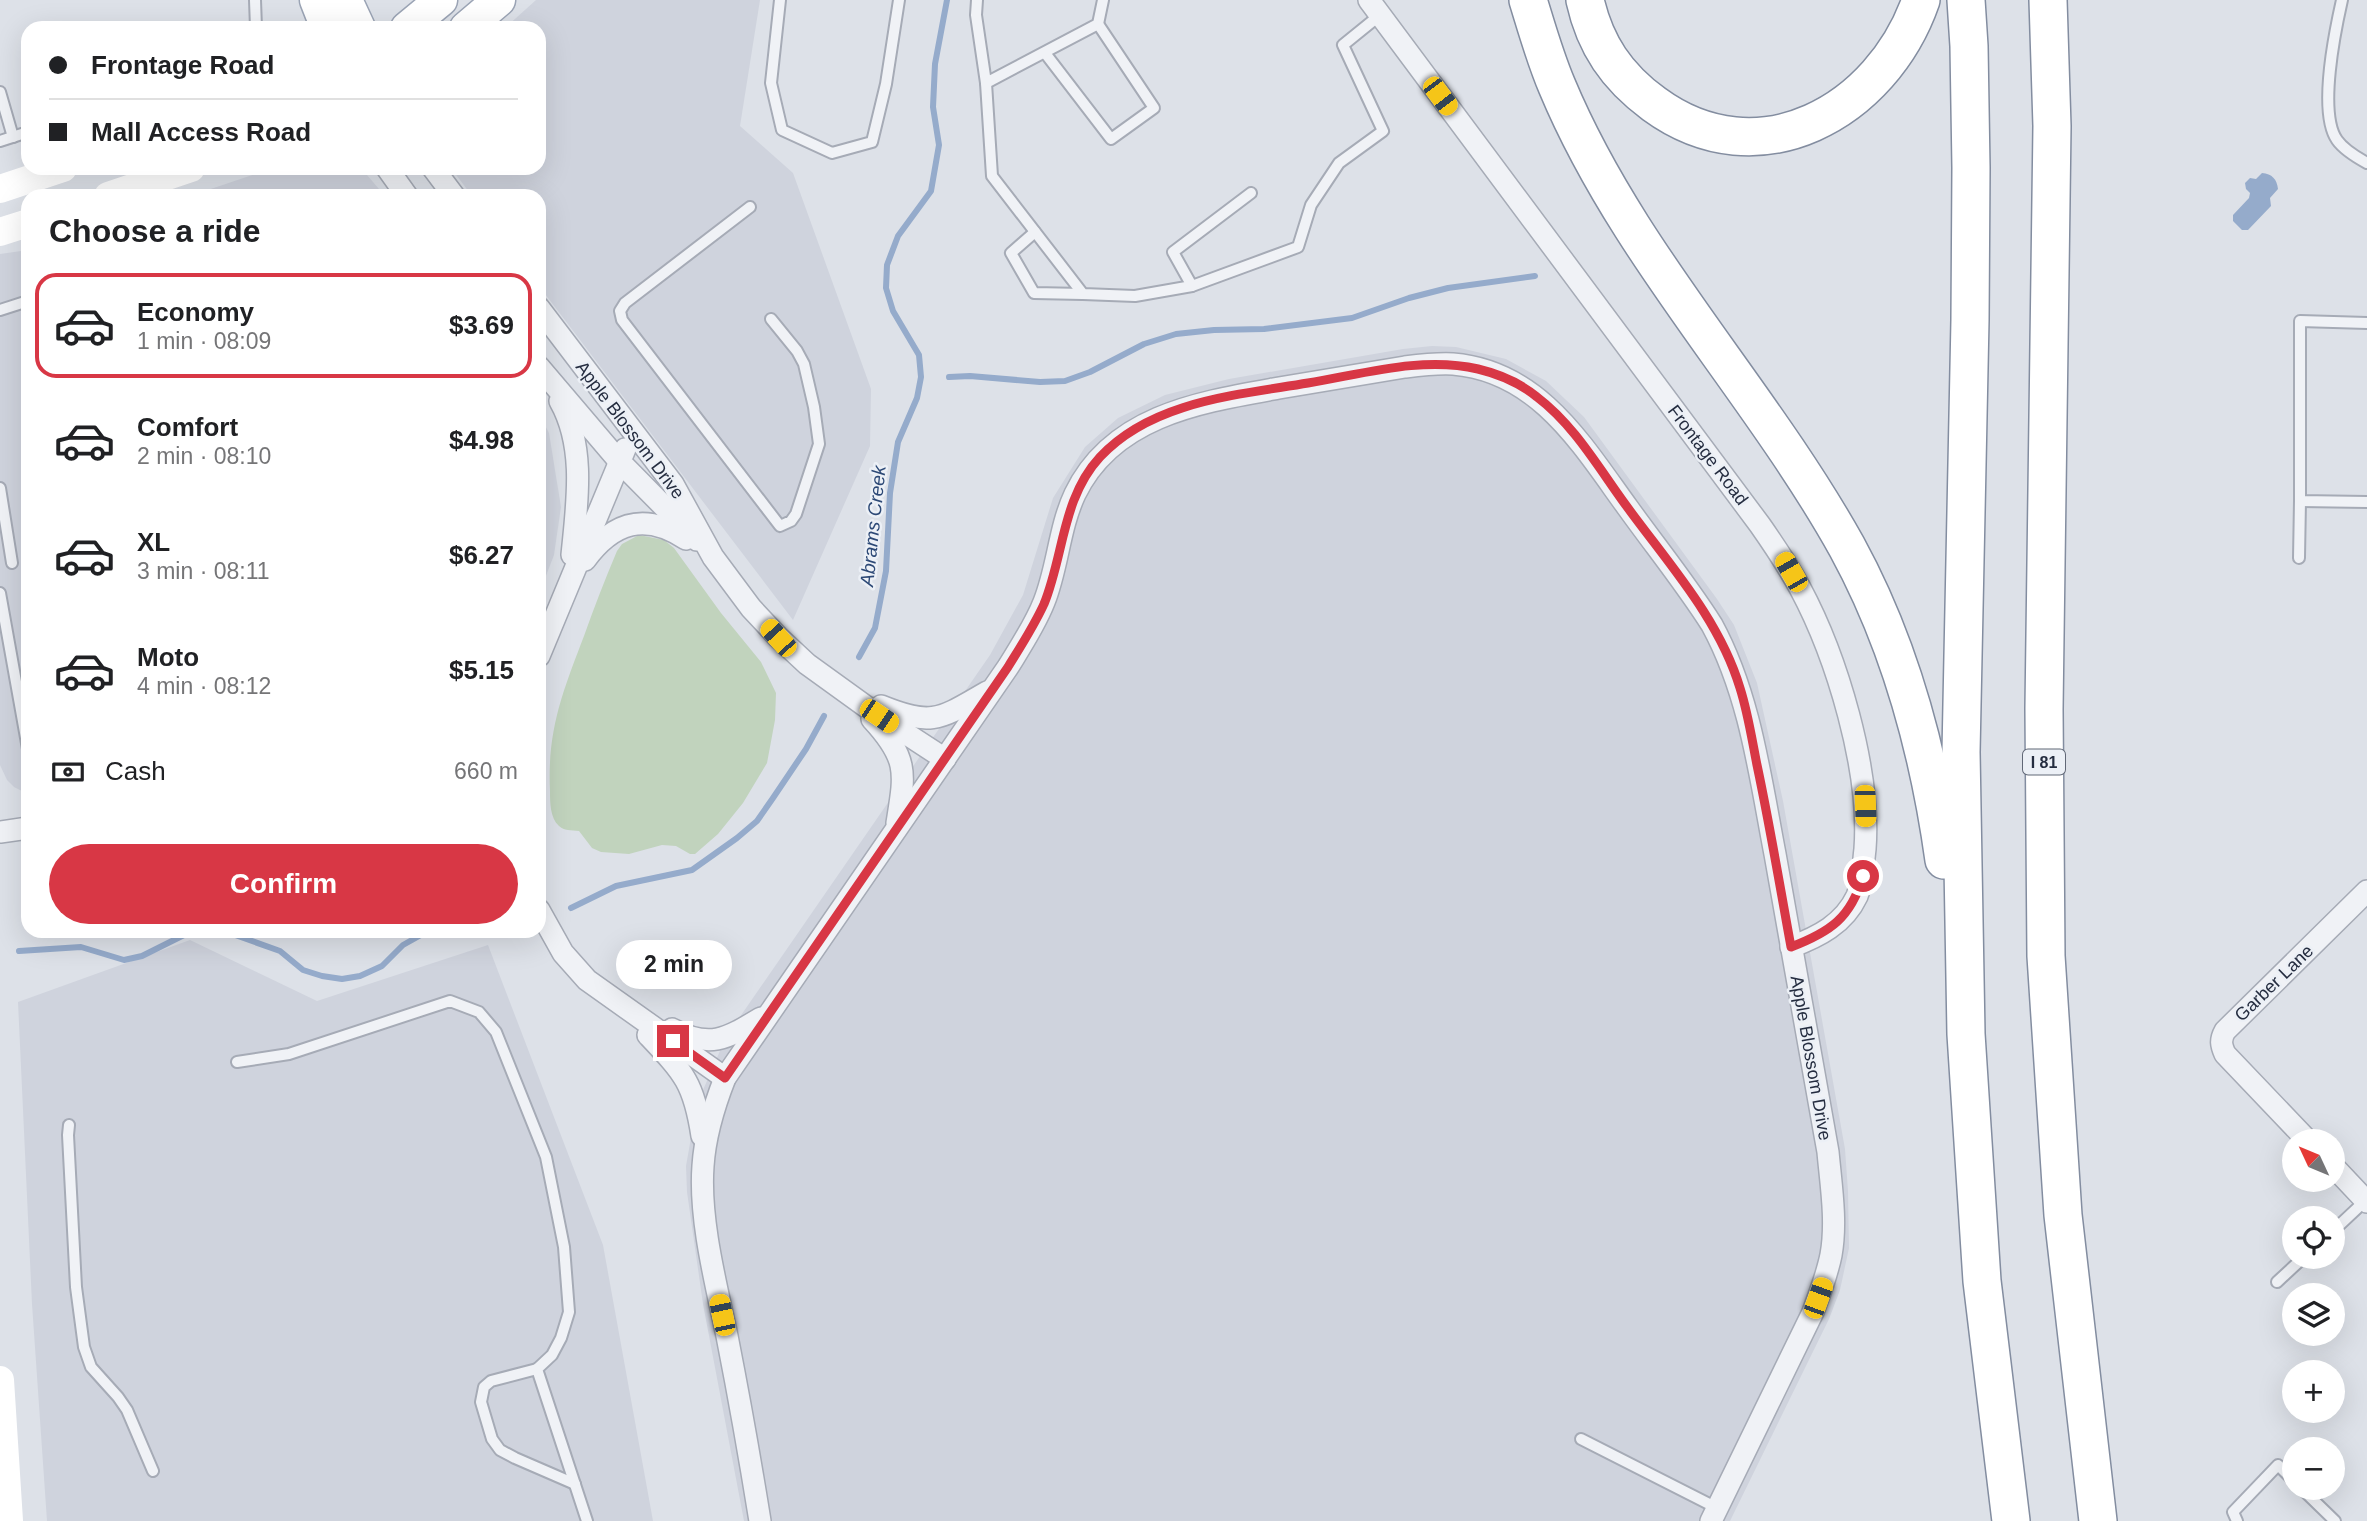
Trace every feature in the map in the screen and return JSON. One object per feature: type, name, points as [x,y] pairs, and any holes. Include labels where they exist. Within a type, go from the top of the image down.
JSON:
[{"type":"highway","points":[[1528,0],[1556,85],[1593,160],[1649,251],[1817,499],[1847,549],[1887,636],[1917,720],[1928,769],[1939,829],[1966,1034]]},
{"type":"highway","points":[[1585,0],[1589,18],[1603,48],[1618,72],[1638,92],[1665,112],[1701,130],[1733,136],[1759,137],[1809,125],[1856,96],[1877,77],[1906,37],[1921,0]]},
{"type":"highway","points":[[1966,0],[1971,167],[1961,752],[1966,1034],[1982,1281],[2011,1521]]},
{"type":"highway","name":"I 81","points":[[2048,0],[2052,139],[2044,709],[2046,956],[2063,1215],[2098,1521]]},
{"type":"main road","points":[[316,0],[324,21]]},
{"type":"main road","points":[[346,0],[356,21]]},
{"type":"main road","points":[[416,21],[441,0]]},
{"type":"main road","points":[[474,21],[499,0]]},
{"type":"main road","points":[[0,189],[42,175]]},
{"type":"main road","points":[[129,189],[170,175]]},
{"type":"main road","points":[[0,232],[21,225]]},
{"type":"main road","points":[[0,1380],[9,1521]]},
{"type":"street","name":"Frontage Road","points":[[1374,7],[1760,525],[1782,556],[1815,618],[1851,722],[1863,787],[1866,835],[1863,876],[1853,903],[1835,925],[1824,933],[1791,947]]},
{"type":"street","name":"Apple Blossom Drive","points":[[546,317],[673,484],[713,557]]},
{"type":"street","name":"Apple Blossom Drive","points":[[760,1521],[705,1213],[704,1153],[710,1119],[725,1078],[945,760],[1029,633],[1044,603],[1076,492],[1098,459],[1129,432],[1171,412],[1232,396],[1405,366],[1454,364],[1500,375],[1536,396],[1570,428],[1703,610],[1722,643],[1740,689],[1748,720],[1828,1152],[1832,1192],[1831,1252],[1813,1312],[1714,1515]]},
{"type":"street","name":"Apple Blossom Drive","points":[[546,378],[619,461],[713,557],[751,608],[778,638],[807,664],[945,760]]},
{"type":"street","points":[[546,381],[567,415],[574,438],[577,511],[569,581]]},
{"type":"street","points":[[546,638],[619,461],[634,432]]},
{"type":"street","points":[[569,581],[596,545],[625,525],[641,522],[673,530],[713,557]]},
{"type":"street","points":[[846,692],[908,717],[924,719],[949,713],[993,688]]},
{"type":"street","points":[[846,692],[885,733],[901,758],[904,783],[897,827]]},
{"type":"street","points":[[0,832],[21,829]]},
{"type":"street","name":"Garber Lane","points":[[2296,1129],[2225,1055],[2221,1038],[2224,1031],[2367,891]]},
{"type":"street","points":[[546,924],[576,970],[725,1078]]},
{"type":"street","points":[[612,998],[682,1035],[703,1041],[713,1041],[736,1033],[768,1013]]},
{"type":"street","points":[[612,998],[673,1061],[691,1087],[697,1105],[704,1153]]},
{"type":"street","points":[[2345,1179],[2366,1201]]},
{"type":"lane","points":[[255,0],[256,21]]},
{"type":"lane","points":[[780,0],[772,83],[782,130],[832,153],[872,142],[887,84],[899,0]]},
{"type":"lane","points":[[977,0],[976,15],[986,83],[992,176],[1083,294]]},
{"type":"lane","points":[[1045,53],[1111,139],[1154,108],[1098,24],[1103,0]]},
{"type":"lane","points":[[2342,0],[2332,45],[2330,123],[2337,140],[2354,157],[2367,163]]},
{"type":"lane","points":[[1035,232],[1011,253],[1034,293],[1135,296],[1192,286],[1298,247],[1311,205],[1339,163],[1383,131],[1343,45],[1374,7]]},
{"type":"lane","points":[[986,83],[1098,24]]},
{"type":"lane","points":[[0,92],[13,137]]},
{"type":"lane","points":[[0,141],[21,134]]},
{"type":"lane","points":[[1192,286],[1173,251],[1251,193]]},
{"type":"lane","points":[[750,206],[625,303],[620,315],[780,526],[791,521],[796,514],[819,444],[804,364],[771,319]]},
{"type":"lane","points":[[0,310],[21,303]]},
{"type":"lane","points":[[2299,558],[2300,321],[2367,323]]},
{"type":"lane","points":[[0,488],[12,563]]},
{"type":"lane","points":[[2300,501],[2367,502]]},
{"type":"lane","points":[[0,593],[21,710]]},
{"type":"lane","points":[[237,1062],[289,1054],[450,1001],[479,1012],[496,1032],[546,1157],[564,1247],[569,1312],[561,1338],[552,1355],[537,1369],[491,1381],[484,1387],[481,1402],[492,1439],[500,1450],[575,1484]]},
{"type":"lane","points":[[69,1125],[76,1287],[84,1347],[91,1367],[127,1410],[153,1471]]},
{"type":"lane","points":[[2345,1220],[2366,1201]]},
{"type":"lane","points":[[2277,1282],[2291,1269]]},
{"type":"lane","points":[[537,1369],[587,1521]]},
{"type":"lane","points":[[1581,1439],[1714,1515]]},
{"type":"lane","points":[[2237,1521],[2233,1512],[2278,1465],[2282,1469]]},
{"type":"lane","points":[[2313,1500],[2335,1521]]},
{"type":"shaded area","points":[[536,0],[760,0],[740,126],[793,173],[871,389],[870,446],[793,620],[546,295],[546,189],[467,189],[456,175],[546,175],[546,21],[513,21]]},
{"type":"shaded area","points":[[252,175],[367,175],[379,189],[211,189]]},
{"type":"shaded area","points":[[21,251],[21,790],[7,780],[0,765],[0,254]]},
{"type":"shaded area","points":[[1432,346],[1456,347],[1506,359],[1546,381],[1584,417],[1734,625],[1757,683],[1783,801],[1845,1149],[1849,1248],[1840,1290],[1829,1319],[1730,1521],[744,1521],[703,1304],[687,1192],[686,1166],[700,1097],[726,1037],[990,655],[1023,595],[1053,498],[1085,447],[1118,418],[1165,395],[1229,379]]},
{"type":"shaded area","points":[[546,427],[561,507],[554,555],[546,576]]},
{"type":"shaded area","points":[[190,940],[317,1001],[488,945],[603,1245],[653,1521],[47,1521],[32,1304],[18,1002]]},
{"type":"green space","points":[[639,535],[664,540],[674,548],[761,662],[776,693],[775,720],[767,763],[743,803],[718,834],[695,854],[676,846],[662,845],[629,854],[601,852],[592,848],[579,831],[565,830],[559,826],[551,810],[551,749],[563,693],[617,551],[622,544]]},
{"type":"water","points":[[2262,173],[2273,178],[2278,189],[2270,198],[2271,206],[2248,230],[2242,230],[2233,221],[2233,215],[2249,198],[2250,193],[2245,183],[2250,178],[2256,179]]},
{"type":"waterway","name":"Abrams Creek","points":[[859,657],[875,628],[886,571],[890,493],[898,442],[917,398],[921,377],[919,355],[893,311],[886,288],[887,265],[898,236],[931,191],[939,145],[933,107],[935,64],[947,0]]},
{"type":"waterway","points":[[949,377],[1065,381],[1090,372],[1144,344],[1176,334],[1264,329],[1352,318],[1448,288],[1535,276]]},
{"type":"waterway","name":"Abrams Creek","points":[[571,908],[616,886],[692,870],[737,838],[757,821],[806,749],[824,716]]},
{"type":"waterway","name":"Abrams Creek","points":[[19,951],[81,947],[124,960],[142,956],[178,938]]},
{"type":"waterway","name":"Abrams Creek","points":[[244,938],[280,951],[303,970],[342,979],[360,976],[382,966],[403,945],[416,938]]},
{"type":"route","points":[[673,1041],[725,1078],[1029,633],[1044,603],[1076,492],[1098,459],[1113,445],[1129,432],[1157,417],[1184,408],[1232,396],[1405,366],[1454,364],[1478,369],[1500,375],[1536,396],[1570,428],[1703,610],[1730,660],[1740,689],[1766,805],[1791,947],[1824,933],[1835,925],[1857,895],[1863,876]]}]
